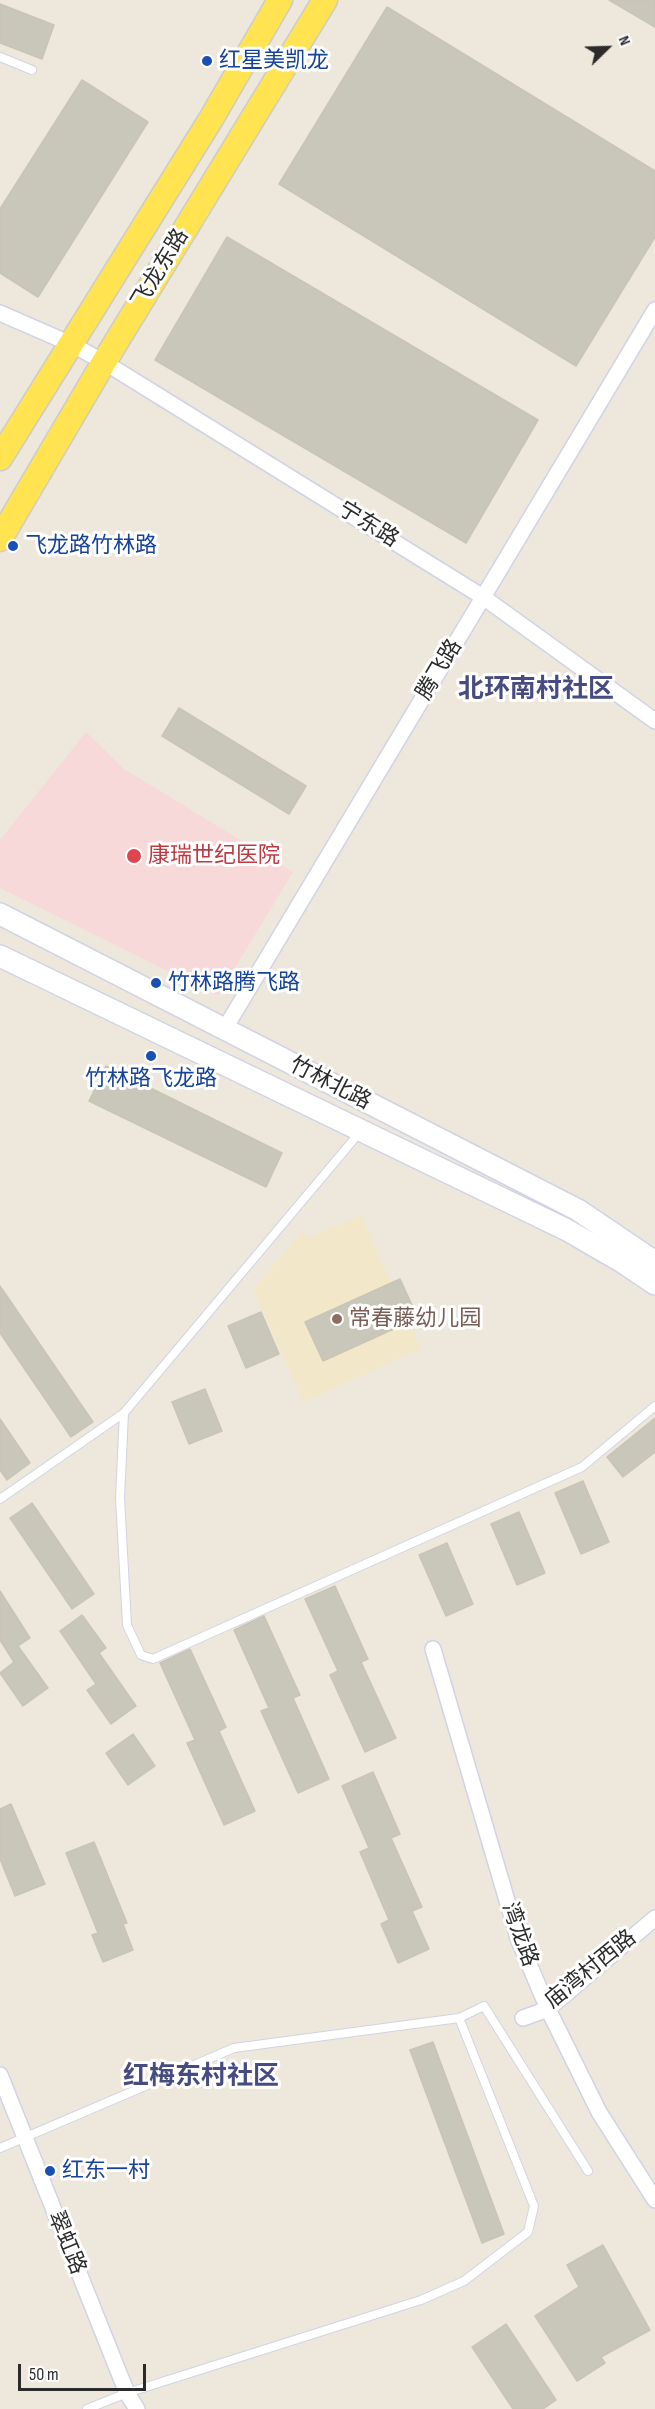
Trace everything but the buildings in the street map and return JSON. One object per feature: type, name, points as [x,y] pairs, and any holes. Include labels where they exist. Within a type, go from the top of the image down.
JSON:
[{"type":"main road","name":"飞龙东路","points":[[0,458],[212,118],[280,0]]},
{"type":"main road","name":"飞龙东路","points":[[0,539],[104,362],[325,0]]},
{"type":"main road","name":"竹林北路","points":[[0,914],[578,1210],[655,1262]]},
{"type":"main road","name":"竹林北路","points":[[0,956],[567,1230],[655,1284]]},
{"type":"street","name":"腾飞路","points":[[224,1030],[655,310]]},
{"type":"street","name":"宁东路","points":[[0,313],[71,344],[104,362],[483,597],[655,722]]},
{"type":"street","name":"湾龙路","points":[[433,1649],[518,1938],[549,2009],[599,2112],[655,2200]]},
{"type":"street","name":"庙湾村西路","points":[[523,2018],[549,2009],[655,1918]]},
{"type":"street","name":"翠虹路","points":[[0,2075],[127,2393],[137,2409]]},
{"type":"lane","points":[[0,57],[32,70]]},
{"type":"lane","points":[[0,1499],[124,1413],[361,1131]]},
{"type":"lane","points":[[124,1413],[120,1498],[127,1625],[141,1655],[153,1659],[582,1467],[655,1406]]},
{"type":"lane","points":[[0,2148],[234,2048],[459,2018],[484,2006],[588,2171]]},
{"type":"lane","points":[[87,2409],[127,2393],[421,2300],[464,2281],[528,2232],[534,2206],[459,2018]]},
{"type":"shaded area","name":"康瑞世纪医院","points":[[86,732],[124,769],[293,872],[218,996],[0,888],[0,840]]},
{"type":"shaded area","name":"常春藤幼儿园","points":[[361,1215],[421,1349],[303,1402],[253,1289],[304,1230],[308,1238]]},
{"type":"place","name":"红星美凯龙","points":[[207,61]]},
{"type":"place","name":"飞龙路竹林路","points":[[13,546]]},
{"type":"place","name":"康瑞世纪医院","points":[[134,856]]},
{"type":"place","name":"竹林路腾飞路","points":[[156,983]]},
{"type":"place","name":"竹林路飞龙路","points":[[151,1056]]},
{"type":"place","name":"常春藤幼儿园","points":[[337,1319]]},
{"type":"place","name":"红东一村","points":[[50,2171]]},
{"type":"district","name":"北环南村社区","points":[[536,690]]},
{"type":"district","name":"红梅东村社区","points":[[201,2077]]}]
